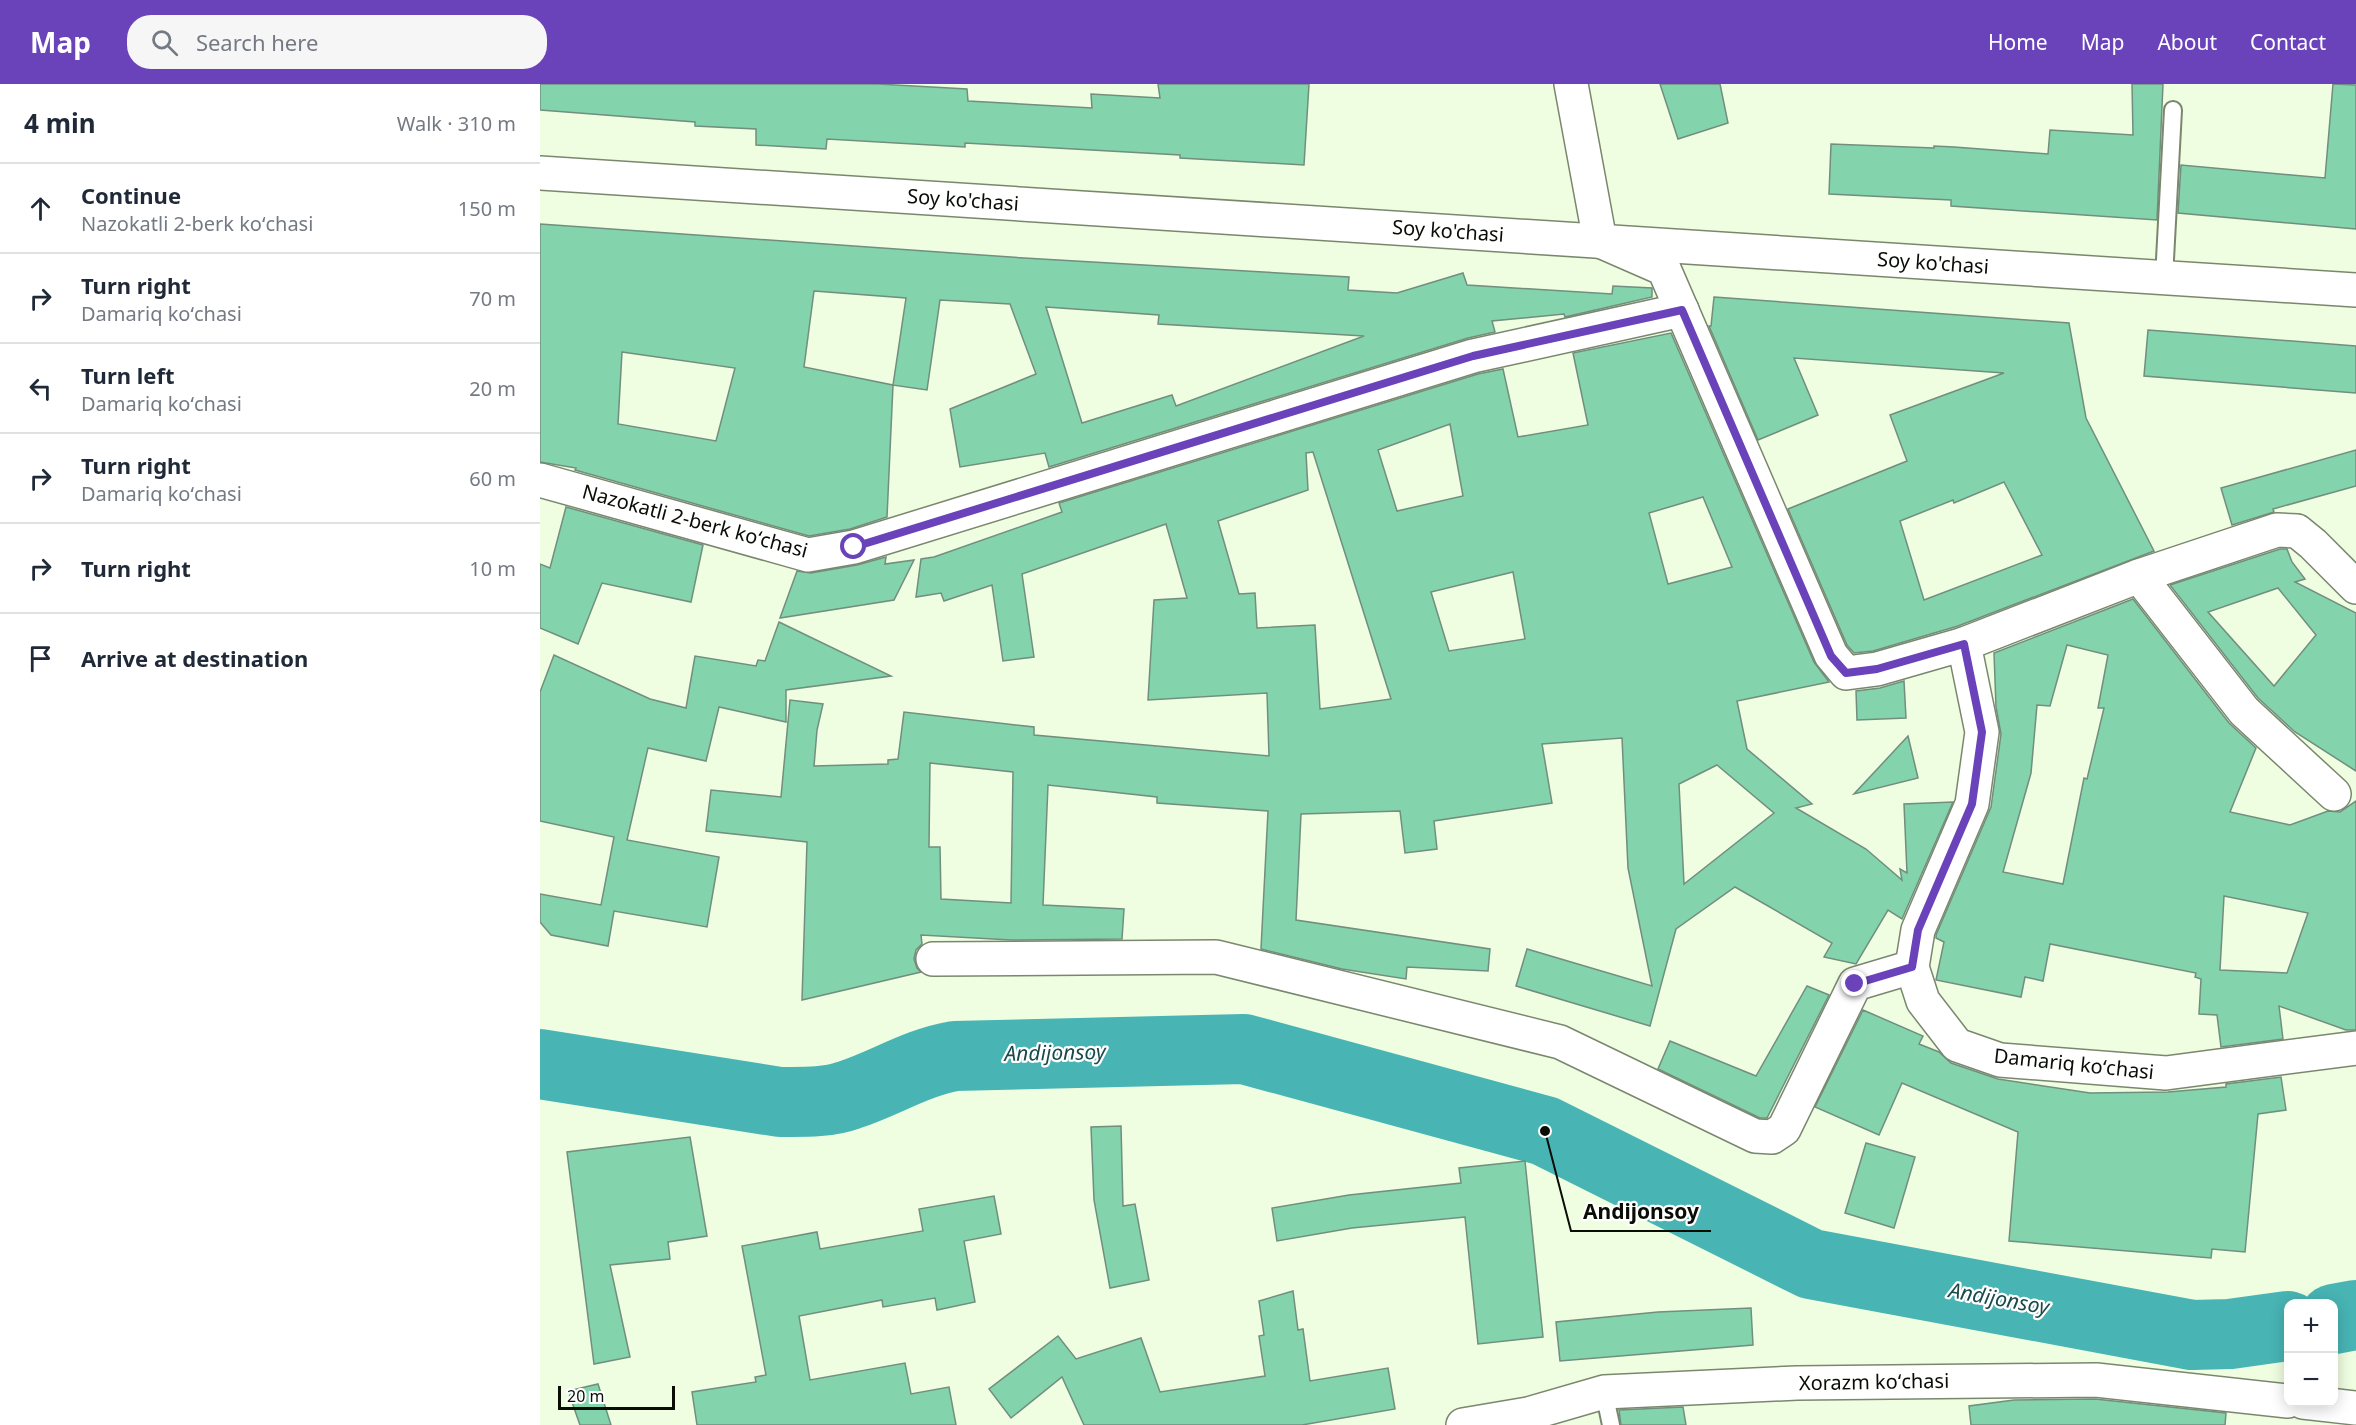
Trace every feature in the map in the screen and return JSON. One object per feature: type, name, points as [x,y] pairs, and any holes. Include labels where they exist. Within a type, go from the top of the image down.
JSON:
[{"type":"street","points":[[1571,84],[1600,241],[1664,269],[1831,656],[1846,673],[1877,669],[1964,644],[2139,576],[2277,530],[2296,531],[2313,544],[2356,587]]},
{"type":"street","name":"Soy ko'chasi","points":[[540,173],[2356,290]]},
{"type":"street","name":"Nazokatli 2-berk koʻchasi","points":[[540,480],[808,555],[854,547],[1473,356],[1682,310]]},
{"type":"street","points":[[2139,576],[2244,711],[2334,794]]},
{"type":"street","name":"Damariq koʻchasi","points":[[1964,644],[1982,732],[1972,804],[1918,930],[1912,967],[1923,1001],[1957,1046],[2000,1060],[2166,1073],[2356,1048]]},
{"type":"street","points":[[933,959],[1216,957],[1560,1042],[1755,1136],[1772,1137],[1784,1129],[1855,984],[1912,967]]},
{"type":"street","name":"Xorazm koʻchasi","points":[[1463,1425],[1528,1414],[1604,1392],[1797,1383],[2096,1380],[2284,1400]]},
{"type":"street","points":[[2338,1406],[2356,1408]]},
{"type":"lane","points":[[2164,278],[2173,110]]},
{"type":"lane","points":[[1604,1392],[1611,1425]]},
{"type":"building","points":[[540,84],[878,84],[967,89],[968,101],[1092,108],[1091,94],[1160,98],[1158,84],[1309,84],[1304,165],[1180,158],[1180,155],[965,143],[965,147],[827,139],[826,149],[756,145],[756,129],[695,126],[695,122],[540,110]]},
{"type":"building","points":[[1660,84],[1720,84],[1728,123],[1678,139]]},
{"type":"building","points":[[2132,84],[2163,84],[2157,220],[1951,206],[1951,200],[1829,194],[1831,144],[1934,148],[1934,146],[2048,154],[2050,130],[2133,135]]},
{"type":"building","points":[[2333,84],[2356,85],[2356,229],[2178,213],[2181,165],[2325,178]]},
{"type":"building","points":[[540,224],[1024,258],[1349,277],[1348,290],[1397,293],[1463,273],[1467,285],[1612,294],[1613,286],[1652,288],[1652,297],[1565,317],[1564,314],[1492,321],[1495,332],[1468,338],[1049,467],[1045,453],[960,467],[950,409],[1036,374],[1010,304],[940,300],[927,390],[893,385],[887,517],[850,529],[809,536],[575,470],[576,468],[540,462]],"holes":[[[814,291],[906,298],[893,385],[804,367]],[[1046,307],[1159,315],[1158,324],[1364,336],[1176,406],[1172,395],[1082,423]],[[622,352],[735,368],[716,441],[618,424]]]},
{"type":"building","points":[[1714,297],[2069,323],[2086,418],[2154,551],[1958,626],[1873,651],[1854,653],[1847,645],[1788,509],[1907,461],[1890,415],[2004,373],[1794,358],[1818,415],[1758,440],[1709,326],[1711,326]],"holes":[[[2004,482],[2042,555],[1924,600],[1900,521],[1953,500],[1954,503]]]},
{"type":"building","points":[[2148,330],[2356,346],[2356,393],[2144,376]]},
{"type":"building","points":[[1671,333],[1814,662],[1829,682],[1737,701],[1747,749],[1812,804],[1796,808],[1866,849],[1902,880],[1900,869],[1907,873],[1904,804],[1953,802],[1902,919],[1888,910],[1856,964],[1824,957],[1832,943],[1735,887],[1676,929],[1650,1026],[1516,986],[1527,949],[1652,986],[1628,868],[1622,738],[1542,744],[1552,803],[1434,821],[1437,849],[1405,853],[1400,811],[1301,814],[1296,920],[1490,949],[1488,971],[1407,967],[1406,979],[1342,969],[1261,949],[1268,811],[1157,803],[1157,797],[1048,785],[1043,905],[1124,909],[1122,939],[1011,940],[921,935],[922,944],[916,950],[914,959],[921,972],[802,1000],[807,842],[706,831],[711,790],[781,797],[790,700],[823,704],[817,730],[814,766],[888,764],[888,760],[898,759],[904,712],[1034,727],[1034,735],[1269,756],[1267,693],[1148,700],[1154,600],[1187,598],[1166,524],[1022,574],[1034,657],[1003,661],[992,585],[944,601],[941,593],[916,597],[921,559],[934,557],[1062,512],[1059,503],[1478,374],[1503,369],[1518,437],[1588,425],[1573,353]],"holes":[[[1450,424],[1463,496],[1397,511],[1378,450]],[[1313,452],[1391,699],[1320,709],[1315,625],[1257,628],[1255,593],[1239,594],[1218,521],[1308,490],[1306,453]],[[1703,497],[1732,567],[1668,584],[1649,513]],[[1513,572],[1525,639],[1449,651],[1431,592]],[[930,763],[1013,772],[1011,903],[941,899],[940,847],[929,847]],[[1717,765],[1774,813],[1684,884],[1679,784]]]},
{"type":"building","points":[[2356,450],[2356,486],[2273,509],[2274,512],[2232,525],[2221,488]]},
{"type":"building","points":[[566,507],[703,545],[691,602],[602,583],[578,644],[540,628],[540,564],[550,568]]},
{"type":"building","points":[[2280,549],[2287,549],[2292,562],[2305,579],[2295,582],[2356,613],[2356,771],[2295,732],[2258,698],[2170,585]],"holes":[[[2278,588],[2316,635],[2274,686],[2208,612]]]},
{"type":"building","points":[[886,557],[885,564],[914,560],[894,600],[780,618],[797,571],[811,573]]},
{"type":"building","points":[[2133,599],[2229,723],[2256,748],[2230,812],[2290,825],[2328,811],[2340,812],[2356,801],[2356,1030],[2346,1030],[2279,1006],[2283,1039],[2221,1047],[2217,1015],[2199,1014],[2201,979],[2195,977],[2196,973],[2050,944],[2043,981],[2025,977],[2021,997],[1936,980],[1944,942],[1936,938],[1936,935],[1991,807],[2001,734],[1996,707],[1994,653]],"holes":[[[2067,645],[2108,655],[2098,708],[2104,708],[2087,779],[2084,778],[2063,884],[2003,872],[2031,773],[2037,705],[2050,706]],[[2224,896],[2308,913],[2287,973],[2220,970]]]},
{"type":"building","points":[[779,622],[891,676],[786,690],[786,722],[719,707],[706,761],[648,748],[627,840],[719,857],[707,927],[614,911],[608,946],[551,935],[540,922],[540,894],[601,905],[614,837],[540,821],[540,692],[554,655],[650,699],[686,708],[695,656],[756,666],[758,660],[765,661]]},
{"type":"building","points":[[1904,681],[1906,718],[1857,720],[1856,691],[1880,688]]},
{"type":"building","points":[[1908,736],[1918,778],[1854,794]]},
{"type":"building","points":[[1807,986],[1829,995],[1767,1118],[1760,1118],[1658,1069],[1670,1041],[1756,1076]]},
{"type":"building","points":[[1863,1010],[1923,1036],[1919,1044],[1939,1052],[1951,1063],[1998,1079],[2090,1093],[2168,1092],[2226,1087],[2226,1084],[2281,1077],[2286,1110],[2258,1114],[2245,1252],[2212,1249],[2211,1258],[2009,1241],[2018,1132],[1902,1083],[1879,1135],[1815,1107]]},
{"type":"building","points":[[1121,1126],[1123,1206],[1135,1204],[1149,1280],[1110,1288],[1094,1200],[1091,1127]]},
{"type":"building","points":[[690,1137],[707,1236],[668,1242],[670,1259],[610,1265],[630,1357],[594,1364],[567,1152]]},
{"type":"building","points":[[1866,1143],[1915,1157],[1894,1228],[1845,1213]]},
{"type":"building","points":[[1525,1161],[1543,1337],[1478,1344],[1465,1217],[1352,1228],[1277,1241],[1272,1208],[1349,1195],[1461,1183],[1459,1168]]},
{"type":"building","points":[[994,1196],[1001,1234],[964,1241],[975,1302],[937,1310],[935,1298],[883,1307],[882,1300],[799,1316],[810,1380],[905,1363],[911,1394],[949,1387],[956,1425],[697,1425],[692,1392],[756,1382],[755,1377],[766,1375],[742,1246],[817,1232],[820,1249],[923,1231],[919,1209]]},
{"type":"building","points":[[1293,1291],[1298,1330],[1303,1329],[1310,1381],[1388,1368],[1395,1409],[1302,1425],[1084,1425],[1062,1377],[1011,1418],[989,1389],[1058,1336],[1076,1359],[1141,1338],[1160,1392],[1265,1376],[1259,1336],[1264,1335],[1259,1301]]},
{"type":"building","points":[[1751,1308],[1753,1345],[1560,1361],[1556,1322],[1658,1312]]},
{"type":"building","points":[[598,1384],[611,1425],[580,1425],[568,1391]]},
{"type":"building","points":[[2095,1399],[2226,1413],[2225,1425],[1971,1425],[1969,1406],[2014,1400]]},
{"type":"building","points":[[1683,1407],[1686,1425],[1621,1425],[1619,1410]]},
{"type":"waterway","name":"Andijonsoy","points":[[540,1064],[780,1102],[806,1102],[841,1098],[927,1063],[955,1056],[1244,1049],[1545,1131],[1811,1264],[2192,1335],[2230,1334],[2284,1327]]},
{"type":"waterway","name":"Andijonsoy","points":[[2338,1318],[2356,1315]]},
{"type":"place","name":"Andijonsoy","points":[[1545,1131]]},
{"type":"route","points":[[854,547],[1473,356],[1682,310],[1831,656],[1846,673],[1877,669],[1964,644],[1982,732],[1972,804],[1918,930],[1912,967],[1855,984]]}]
